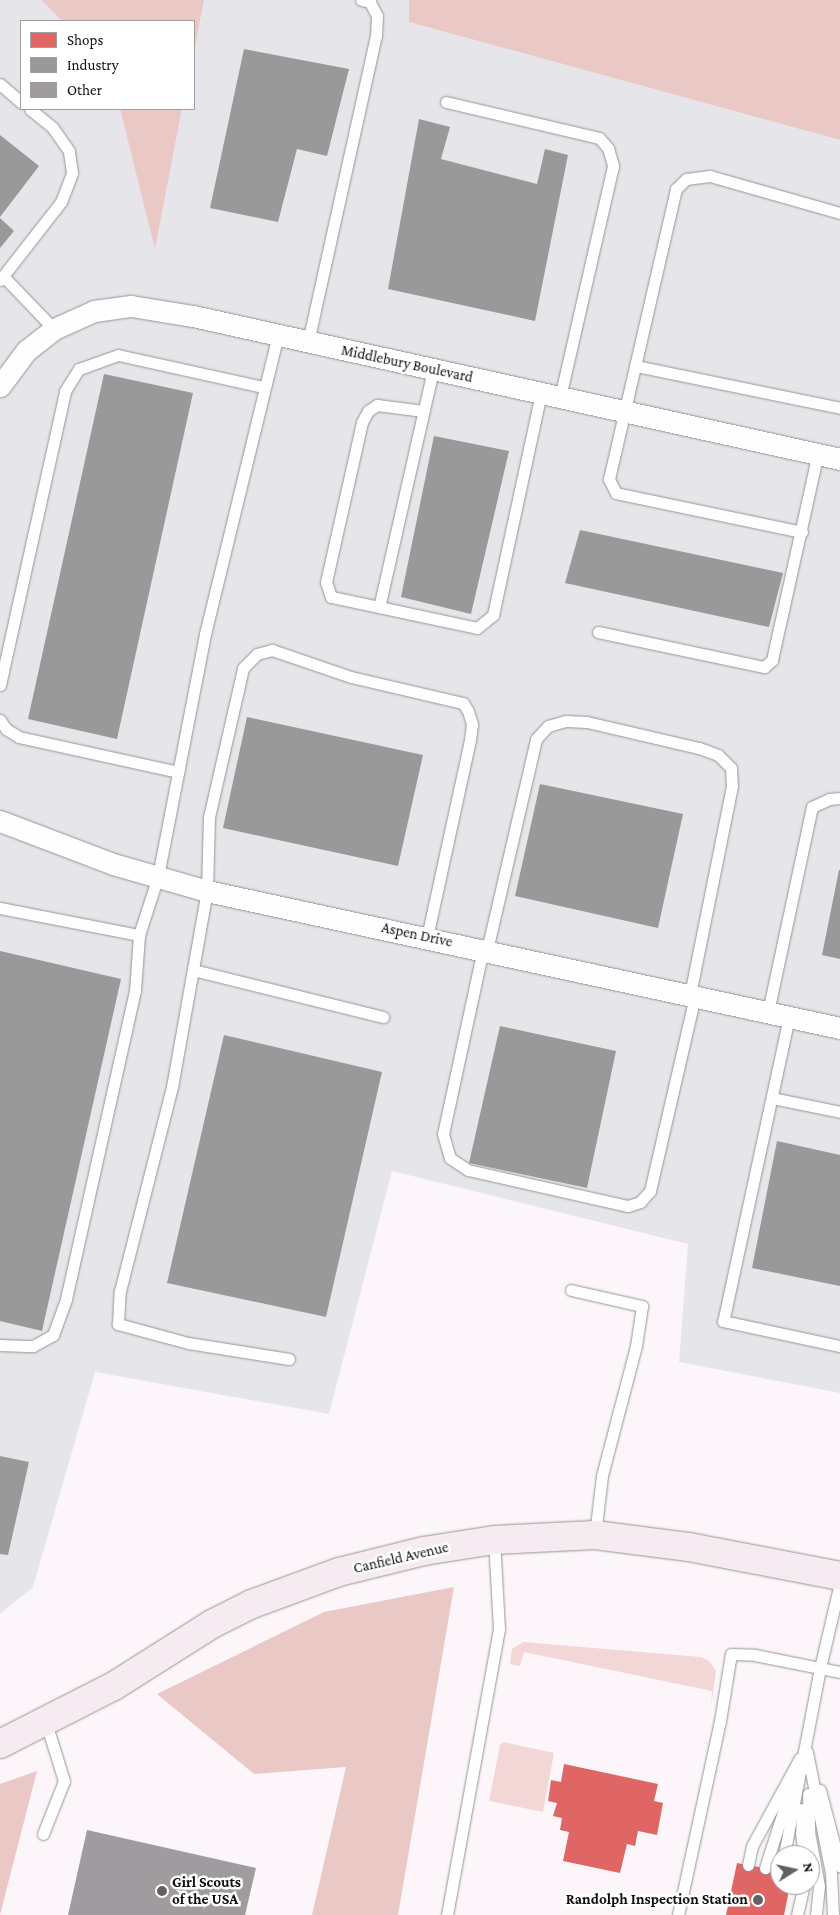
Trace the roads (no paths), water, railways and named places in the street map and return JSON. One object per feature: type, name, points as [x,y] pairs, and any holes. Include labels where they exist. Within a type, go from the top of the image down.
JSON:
[{"type":"street","name":"Middlebury Boulevard","points":[[0,386],[26,350],[54,329],[94,311],[131,306],[193,316],[840,458]]},
{"type":"street","name":"Aspen Drive","points":[[0,821],[113,864],[207,891],[485,949],[840,1028]]},
{"type":"street","name":"Canfield Avenue","points":[[0,1744],[46,1723],[252,1604],[365,1565],[494,1540],[595,1536],[689,1546],[840,1576]]},
{"type":"lane","points":[[308,342],[376,36],[376,16],[370,2],[361,0]]},
{"type":"lane","points":[[0,84],[20,101]]},
{"type":"lane","points":[[424,411],[376,405],[368,411],[362,422],[326,582],[331,597],[477,628],[493,616],[613,166],[608,148],[599,138],[446,102]]},
{"type":"lane","points":[[31,110],[52,126],[69,151],[72,173],[60,202],[1,278],[54,329]]},
{"type":"lane","points":[[802,532],[616,493],[610,478],[676,189],[686,179],[710,176],[840,213]]},
{"type":"lane","points":[[0,1345],[33,1346],[53,1335],[66,1298],[135,991],[139,935],[158,876],[205,634],[263,387],[278,335]]},
{"type":"lane","points":[[0,685],[65,391],[79,369],[118,355],[263,387]]},
{"type":"lane","points":[[636,366],[840,408]]},
{"type":"lane","points":[[379,607],[433,370]]},
{"type":"lane","points":[[598,632],[764,667],[772,660],[802,532],[818,453]]},
{"type":"lane","points":[[289,1359],[188,1342],[118,1324],[120,1290],[172,1087],[193,970],[207,891],[209,817],[243,668],[257,654],[272,650],[351,677],[463,703],[468,711],[472,724],[470,740],[426,937]]},
{"type":"lane","points":[[0,720],[6,729],[19,737],[178,772]]},
{"type":"lane","points":[[566,721],[587,722],[699,748],[718,756],[730,768],[732,786],[693,996],[650,1191],[640,1202],[628,1206],[468,1170],[450,1158],[445,1146],[444,1129],[485,949],[536,739],[548,726],[566,721]]},
{"type":"lane","points":[[768,1012],[812,807],[829,799],[840,798]]},
{"type":"lane","points":[[0,908],[139,935]]},
{"type":"lane","points":[[193,970],[383,1017]]},
{"type":"lane","points":[[789,1017],[724,1320],[840,1346]]},
{"type":"lane","points":[[772,1098],[840,1112]]},
{"type":"lane","points":[[571,1290],[642,1306],[636,1346],[602,1476],[595,1536]]},
{"type":"lane","points":[[447,1915],[499,1629],[494,1540]]},
{"type":"lane","points":[[786,1845],[820,1668],[840,1583]]},
{"type":"lane","points":[[678,1915],[720,1721],[731,1654],[840,1672]]},
{"type":"lane","points":[[43,1834],[64,1781],[46,1723]]},
{"type":"lane","points":[[803,1845],[801,1833],[806,1745]]},
{"type":"lane","points":[[748,1865],[752,1846],[806,1745]]},
{"type":"lane","points":[[806,1745],[840,1866]]},
{"type":"lane","points":[[765,1868],[806,1745]]},
{"type":"lane","points":[[806,1745],[810,1832],[819,1886],[816,1915]]},
{"type":"lane","points":[[806,1745],[831,1873],[833,1915]]},
{"type":"lane","points":[[797,1915],[802,1895]]},
{"type":"place","name":"Girl Scouts of the USA","points":[[162,1891]]},
{"type":"place","name":"Randolph Inspection Station","points":[[758,1900]]}]
